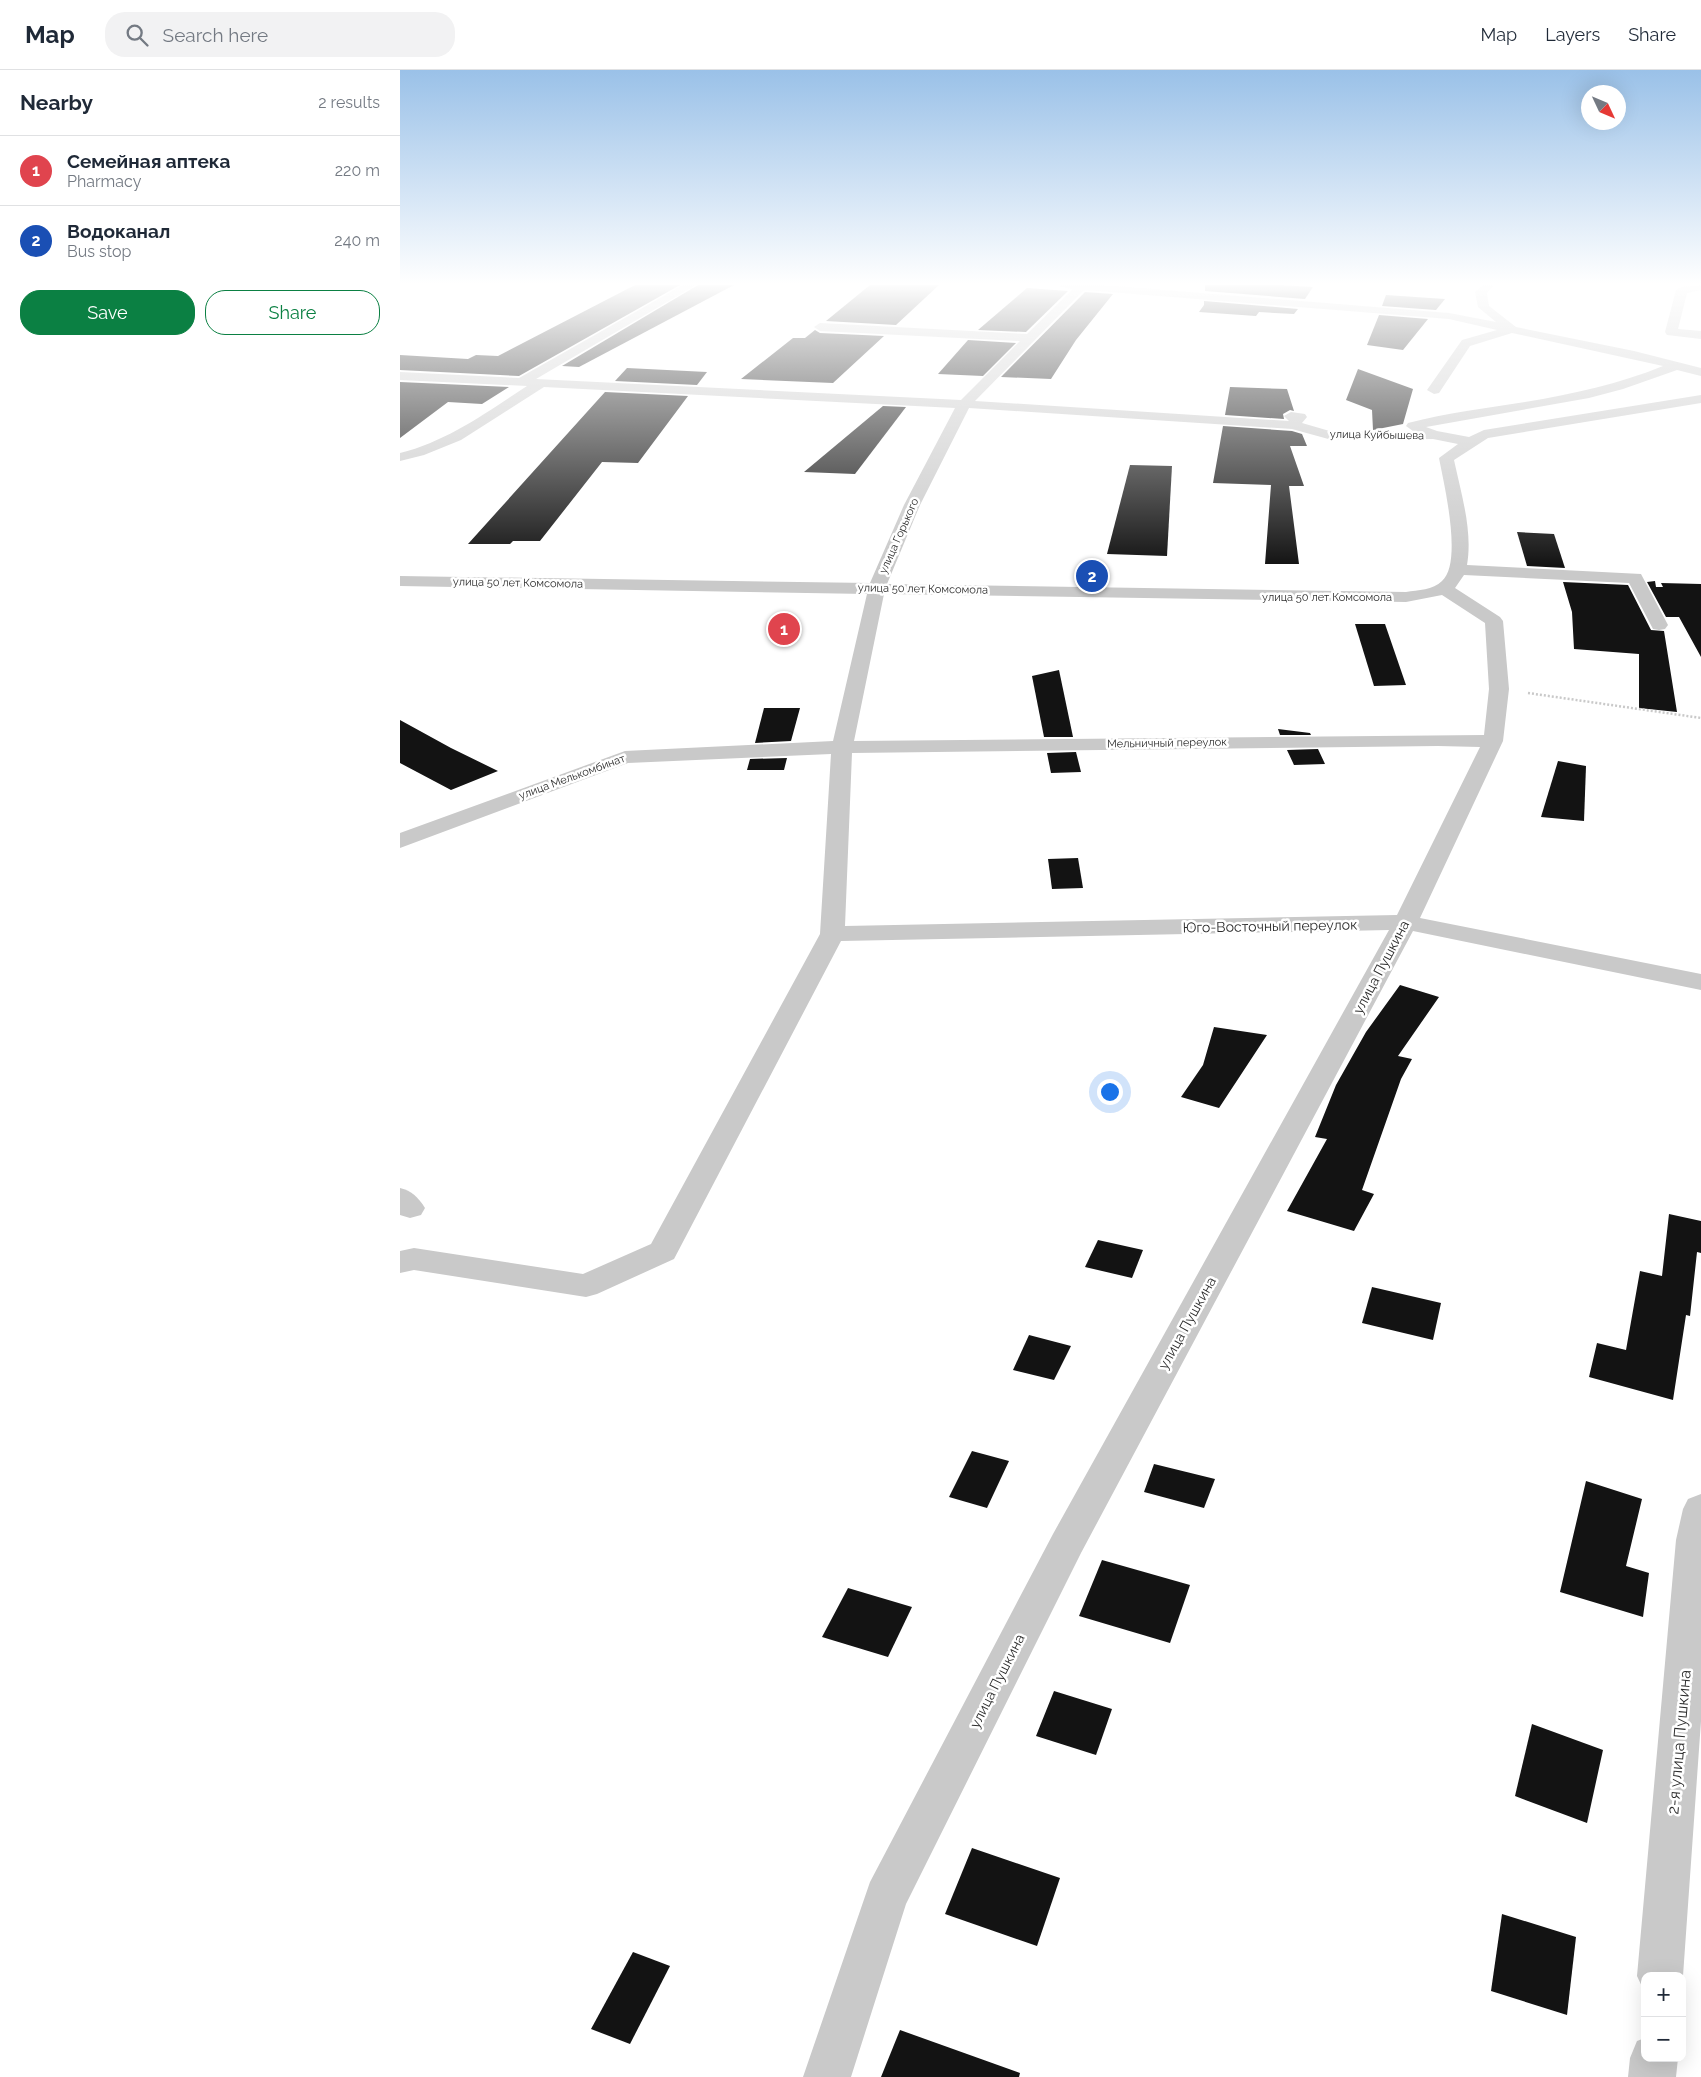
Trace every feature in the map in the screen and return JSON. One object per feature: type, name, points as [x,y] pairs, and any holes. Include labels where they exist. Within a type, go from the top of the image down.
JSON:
[{"type":"street","name":"улица Куйбышева","points":[[454,379],[964,404],[1293,425],[1332,436],[1433,435]]},
{"type":"street","points":[[521,382],[527,379]]},
{"type":"street","name":"улица Горького","points":[[832,934],[842,747],[876,588],[912,506],[964,404],[989,379]]},
{"type":"street","points":[[1434,390],[1442,379]]},
{"type":"street","points":[[1471,442],[1433,435],[1413,426],[1435,420],[1577,396],[1643,379]]},
{"type":"street","points":[[400,457],[423,451],[442,443],[542,384]]},
{"type":"street","points":[[1450,579],[1460,529],[1446,458],[1484,434],[1701,399]]},
{"type":"street","points":[[1259,413],[1300,417],[1293,425]]},
{"type":"street","name":"улица 50 лет Комсомола","points":[[400,581],[1363,598],[1406,597],[1427,594],[1450,579],[1635,578],[1659,624]]},
{"type":"street","name":"улица Пушкина","points":[[828,2077],[886,1898],[1066,1545],[1406,922],[1494,741],[1499,689],[1494,622],[1450,579]]},
{"type":"street","name":"Мельничный переулок","points":[[842,747],[1438,740],[1494,741]]},
{"type":"street","name":"улица Мелькомбинат","points":[[400,841],[625,757],[842,747]]},
{"type":"street","name":"Юго-Восточный переулок","points":[[832,934],[1406,922],[1701,982]]},
{"type":"street","points":[[400,1262],[414,1259],[586,1286],[663,1251],[832,934]]},
{"type":"street","name":"2-я улица Пушкина","points":[[1660,1972],[1695,1540],[1701,1509]]},
{"type":"street","points":[[1652,2077],[1654,2062]]},
{"type":"path","points":[[1499,689],[1701,718]]},
{"type":"building","points":[[617,379],[702,379],[697,385],[615,381]]},
{"type":"building","points":[[741,379],[838,379],[833,383]]},
{"type":"building","points":[[1354,379],[1385,379],[1413,389],[1403,424],[1373,430],[1372,410],[1346,400]]},
{"type":"building","points":[[400,382],[509,387],[482,404],[448,402],[400,438]]},
{"type":"building","points":[[1230,387],[1287,389],[1294,411],[1290,410],[1283,414],[1284,419],[1225,415]]},
{"type":"building","points":[[605,392],[688,396],[638,463],[602,462],[540,541],[513,541],[510,544],[468,544]]},
{"type":"building","points":[[883,406],[906,407],[855,474],[804,472]]},
{"type":"building","points":[[1223,426],[1292,431],[1302,434],[1307,446],[1290,446],[1304,486],[1289,486],[1299,564],[1265,564],[1271,485],[1213,483]]},
{"type":"building","points":[[1130,465],[1172,466],[1167,556],[1107,554]]},
{"type":"building","points":[[1517,532],[1554,534],[1565,568],[1527,566]]},
{"type":"building","points":[[1655,581],[1656,587],[1663,587],[1661,583],[1701,584],[1701,657],[1679,617],[1666,617],[1647,582]]},
{"type":"building","points":[[1563,582],[1628,585],[1651,630],[1664,631],[1677,712],[1639,708],[1639,654],[1574,649],[1572,612]]},
{"type":"building","points":[[1355,624],[1385,624],[1406,685],[1374,686]]},
{"type":"building","points":[[1059,670],[1073,737],[1044,737],[1032,676]]},
{"type":"building","points":[[764,708],[800,708],[791,741],[755,743]]},
{"type":"building","points":[[400,720],[498,771],[451,790],[400,763]]},
{"type":"building","points":[[1278,729],[1310,733],[1311,735],[1280,735]]},
{"type":"building","points":[[1318,749],[1325,764],[1294,765],[1287,750]]},
{"type":"building","points":[[1076,752],[1081,772],[1051,773],[1047,753]]},
{"type":"building","points":[[787,758],[784,770],[747,770],[750,759]]},
{"type":"building","points":[[1558,761],[1586,766],[1584,821],[1541,817]]},
{"type":"building","points":[[1078,858],[1083,888],[1052,889],[1048,859]]},
{"type":"building","points":[[1400,985],[1439,997],[1398,1056],[1412,1059],[1401,1079],[1362,1190],[1374,1194],[1354,1231],[1287,1211],[1327,1139],[1315,1137],[1336,1085],[1366,1032]]},
{"type":"building","points":[[1214,1027],[1267,1035],[1219,1108],[1181,1097],[1203,1065]]},
{"type":"building","points":[[1669,1214],[1701,1221],[1701,1253],[1697,1252],[1690,1316],[1686,1315],[1673,1400],[1589,1377],[1597,1343],[1626,1350],[1640,1271],[1662,1276]]},
{"type":"building","points":[[1098,1240],[1143,1250],[1132,1278],[1085,1267]]},
{"type":"building","points":[[1372,1287],[1441,1303],[1433,1340],[1362,1323]]},
{"type":"building","points":[[1029,1335],[1071,1346],[1054,1380],[1013,1370]]},
{"type":"building","points":[[972,1451],[1009,1461],[987,1508],[949,1497]]},
{"type":"building","points":[[1154,1464],[1215,1479],[1204,1508],[1144,1492]]},
{"type":"building","points":[[1586,1481],[1642,1499],[1626,1566],[1649,1573],[1643,1617],[1560,1592]]},
{"type":"building","points":[[1102,1560],[1190,1585],[1170,1643],[1079,1616]]},
{"type":"building","points":[[848,1588],[912,1607],[888,1657],[822,1637]]},
{"type":"building","points":[[1054,1691],[1112,1709],[1096,1755],[1036,1736]]},
{"type":"building","points":[[1532,1724],[1603,1750],[1587,1823],[1515,1796]]},
{"type":"building","points":[[972,1848],[1060,1878],[1037,1946],[945,1914]]},
{"type":"building","points":[[1502,1914],[1576,1937],[1567,2015],[1491,1991]]},
{"type":"building","points":[[633,1952],[670,1966],[630,2044],[591,2029]]},
{"type":"building","points":[[900,2030],[1020,2073],[1019,2077],[881,2077]]},
{"type":"place","name":"Водоканал","points":[[1092,576]]},
{"type":"place","name":"Семейная аптека","points":[[784,629]]}]
